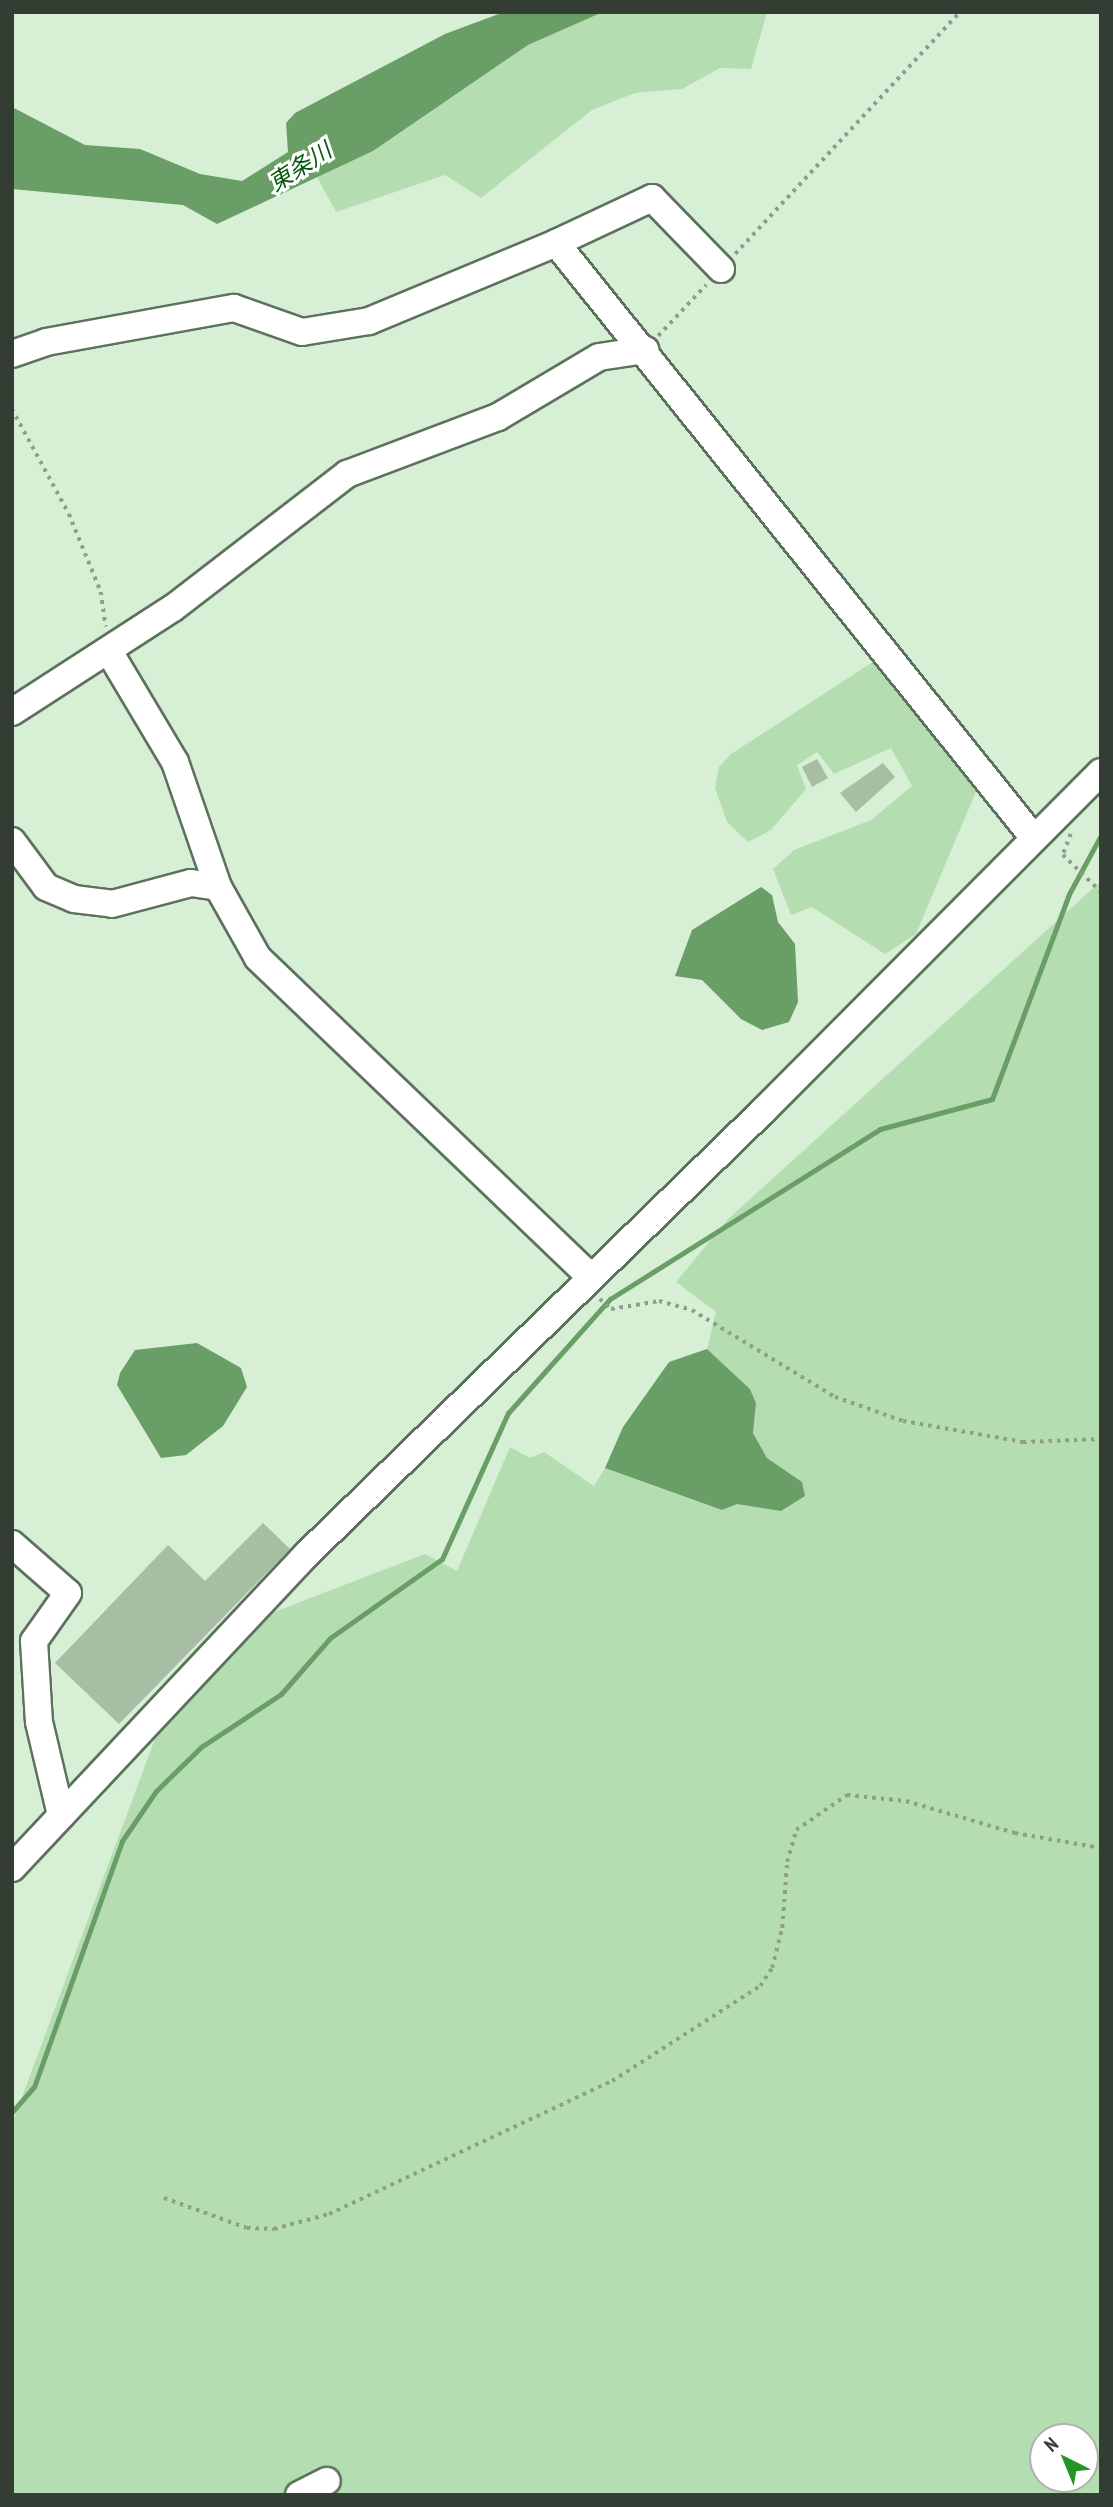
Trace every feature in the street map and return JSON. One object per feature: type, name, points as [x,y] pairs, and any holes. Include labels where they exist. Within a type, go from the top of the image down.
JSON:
[{"type":"street","points":[[12,354],[46,342],[234,308],[302,332],[369,321],[556,243],[652,198],[720,269]]},
{"type":"street","points":[[556,243],[645,350],[1033,837]]},
{"type":"street","points":[[12,712],[110,653],[348,474],[498,417],[599,357],[645,350]]},
{"type":"street","points":[[110,653],[175,762],[218,887],[258,958],[594,1286]]},
{"type":"street","points":[[12,1868],[307,1553],[594,1286],[1033,837],[1101,772]]},
{"type":"street","points":[[12,841],[46,887],[74,899],[112,904],[191,883],[218,887]]},
{"type":"street","points":[[12,1544],[68,1593],[34,1641],[39,1722],[61,1815]]},
{"type":"street","points":[[299,2495],[327,2481]]},
{"type":"path","points":[[645,350],[960,12]]},
{"type":"path","points":[[12,409],[69,514],[101,592],[110,653]]},
{"type":"path","points":[[1072,870],[1101,892]]},
{"type":"path","points":[[594,1286],[611,1309],[659,1301],[692,1310],[835,1397],[902,1420],[1023,1442],[1101,1438]]},
{"type":"path","points":[[164,2198],[247,2228],[274,2229],[329,2214],[612,2081],[760,1986],[782,1927],[786,1862],[796,1830],[846,1795],[906,1801],[1015,1833],[1101,1848]]},
{"type":"shaded area","points":[[603,12],[767,12],[751,69],[720,68],[682,89],[635,93],[592,110],[481,198],[445,175],[336,212],[317,177],[373,151],[528,45]]},
{"type":"shaded area","points":[[879,658],[980,782],[916,934],[885,954],[812,907],[791,915],[773,869],[794,850],[871,820],[912,786],[891,748],[834,774],[817,752],[797,765],[806,789],[771,830],[748,842],[727,822],[715,788],[719,767],[731,754]]},
{"type":"shaded area","points":[[1101,881],[1101,2495],[12,2495],[12,2124],[166,1709],[274,1612],[425,1554],[457,1571],[510,1447],[530,1458],[544,1452],[594,1486],[605,1468],[722,1510],[737,1503],[781,1511],[802,1482],[767,1458],[753,1433],[756,1403],[750,1389],[707,1349],[716,1312],[676,1282],[728,1219]]},
{"type":"water","name":"東条川","points":[[504,12],[603,12],[528,45],[373,151],[217,224],[183,205],[12,189],[12,107],[85,145],[140,149],[200,174],[242,181],[288,152],[286,123],[295,113],[445,34]]},
{"type":"water","points":[[761,887],[772,895],[778,922],[795,944],[798,1002],[789,1022],[762,1030],[741,1019],[702,980],[675,976],[692,930]]},
{"type":"water","points":[[197,1343],[241,1368],[247,1387],[223,1426],[186,1455],[161,1458],[117,1385],[120,1373],[135,1350]]},
{"type":"water","points":[[707,1349],[750,1389],[756,1403],[753,1433],[767,1458],[802,1482],[805,1496],[781,1511],[737,1504],[722,1510],[605,1468],[623,1427],[669,1362]]},
{"type":"building","points":[[817,759],[828,778],[812,787],[802,767]]},
{"type":"building","points":[[883,763],[895,777],[856,812],[840,793]]},
{"type":"building","points":[[263,1523],[290,1549],[119,1724],[55,1663],[168,1545],[205,1581]]},
{"type":"waterway","points":[[12,2112],[34,2087],[122,1841],[156,1791],[201,1747],[281,1694],[330,1638],[442,1559],[508,1413],[610,1299],[880,1129],[992,1099],[1069,894],[1101,835]]}]
